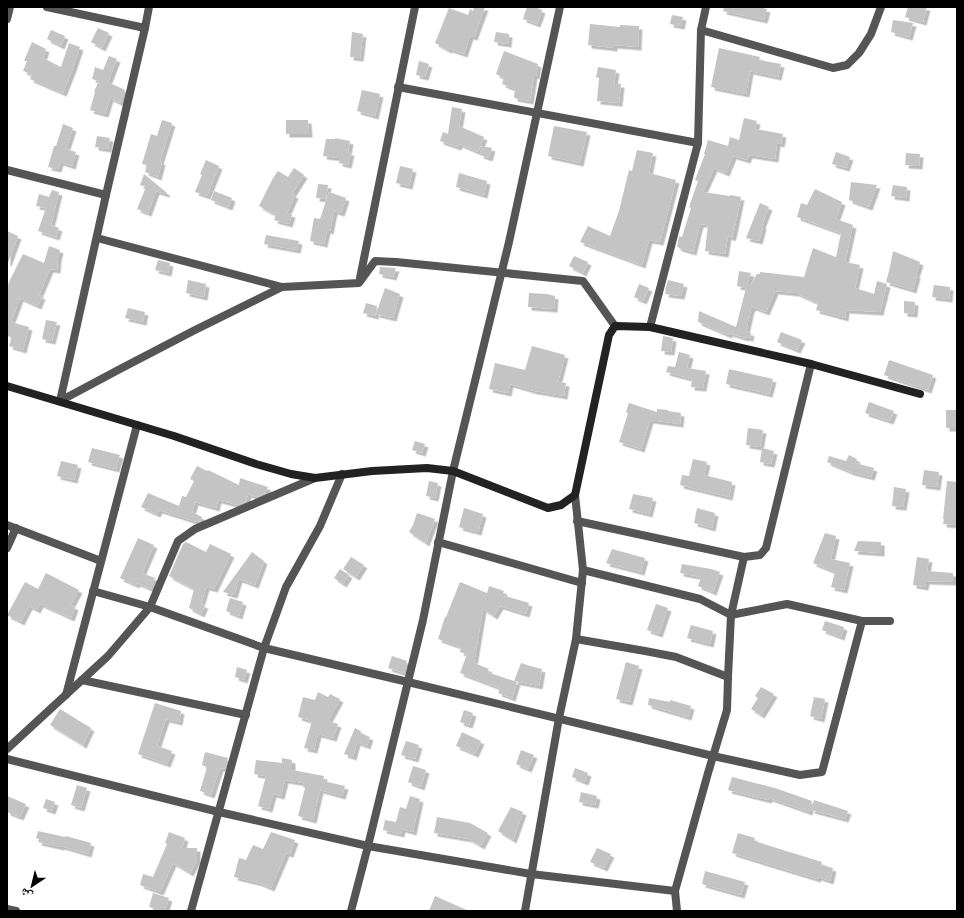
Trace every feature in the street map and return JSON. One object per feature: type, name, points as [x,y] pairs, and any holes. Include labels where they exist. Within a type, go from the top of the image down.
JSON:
[{"type":"street","points":[[7,20],[10,7]]},
{"type":"street","points":[[47,7],[145,28]]},
{"type":"street","points":[[60,402],[149,7]]},
{"type":"street","points":[[359,283],[414,7]]},
{"type":"street","points":[[351,911],[408,682],[453,471],[510,242],[560,7]]},
{"type":"street","points":[[650,327],[698,143],[701,30],[706,7]]},
{"type":"street","points":[[701,30],[833,68],[847,65],[859,53],[871,34],[881,7]]},
{"type":"street","points":[[398,87],[698,143]]},
{"type":"street","points":[[7,170],[106,195]]},
{"type":"street","points":[[97,238],[282,287],[359,283]]},
{"type":"street","points":[[359,283],[374,261],[502,272],[583,281],[615,326]]},
{"type":"street","points":[[60,402],[188,334],[282,287]]},
{"type":"street","points":[[615,326],[650,327],[812,364],[920,394]]},
{"type":"street","points":[[525,911],[559,718],[576,639],[583,570],[575,495],[609,334],[615,326]]},
{"type":"street","points":[[578,521],[744,557],[760,555],[766,548],[812,364]]},
{"type":"street","points":[[7,386],[137,425],[256,464],[291,474],[315,478]]},
{"type":"street","points":[[66,695],[137,425]]},
{"type":"street","points":[[7,749],[108,656],[150,608],[178,542],[195,529],[315,478],[342,474],[427,468],[453,471],[548,508],[561,505],[575,495]]},
{"type":"street","points":[[191,911],[264,648],[286,587],[320,526],[342,474]]},
{"type":"street","points":[[7,525],[101,561]]},
{"type":"street","points":[[7,548],[16,528]]},
{"type":"street","points":[[438,542],[582,583]]},
{"type":"street","points":[[677,911],[675,891],[727,710],[731,615],[744,557]]},
{"type":"street","points":[[583,570],[700,599],[731,615],[787,604],[862,621],[890,621]]},
{"type":"street","points":[[93,591],[150,608],[264,648],[713,756],[800,775],[822,772],[862,621]]},
{"type":"street","points":[[576,639],[676,657],[728,677]]},
{"type":"street","points":[[82,680],[246,715]]},
{"type":"street","points":[[7,759],[219,812],[368,846],[531,874],[675,891]]},
{"type":"street","points":[[7,909],[16,911]]},
{"type":"building","points":[[474,7],[485,7],[474,37],[470,36],[464,54],[449,49],[448,50],[435,43],[449,8],[468,15],[470,9],[473,11]]},
{"type":"building","points":[[527,7],[535,7],[542,10],[537,24],[523,19]]},
{"type":"building","points":[[724,7],[759,7],[767,9],[764,20],[723,11]]},
{"type":"building","points":[[908,7],[927,7],[923,22],[905,17]]},
{"type":"building","points":[[672,15],[683,17],[681,26],[670,24]]},
{"type":"building","points":[[893,20],[913,23],[909,37],[891,32]]},
{"type":"building","points":[[590,24],[620,27],[620,25],[639,26],[638,47],[614,45],[614,48],[588,45]]},
{"type":"building","points":[[98,28],[109,33],[102,48],[91,42]]},
{"type":"building","points":[[51,30],[65,36],[61,46],[47,39]]},
{"type":"building","points":[[352,32],[363,34],[360,58],[350,57]]},
{"type":"building","points":[[496,32],[509,34],[508,44],[494,42]]},
{"type":"building","points":[[32,42],[46,49],[43,58],[61,67],[69,43],[80,47],[63,93],[30,79],[32,74],[23,71],[27,61],[24,61]]},
{"type":"building","points":[[719,48],[760,57],[759,60],[781,64],[778,77],[750,71],[746,94],[711,87]]},
{"type":"building","points":[[504,51],[538,64],[536,76],[534,75],[530,101],[514,98],[515,89],[502,84],[504,78],[496,74]]},
{"type":"building","points":[[109,56],[117,59],[108,82],[125,90],[120,103],[110,98],[105,114],[90,110],[94,91],[99,81],[92,79],[95,67],[103,70]]},
{"type":"building","points":[[419,61],[429,64],[425,77],[416,75]]},
{"type":"building","points":[[598,67],[616,70],[614,84],[621,84],[619,103],[597,101],[599,78],[596,77]]},
{"type":"building","points":[[362,90],[380,94],[375,116],[357,111]]},
{"type":"building","points":[[452,107],[462,109],[459,126],[484,137],[478,152],[459,144],[458,147],[440,141],[443,132],[448,134]]},
{"type":"building","points":[[744,118],[757,121],[755,129],[783,134],[781,144],[777,143],[775,159],[749,155],[747,160],[733,156],[726,173],[714,168],[703,192],[741,197],[734,231],[732,238],[728,236],[725,254],[705,251],[708,225],[700,224],[693,252],[678,248],[679,236],[682,237],[691,208],[689,207],[698,181],[695,180],[705,154],[708,140],[728,146],[730,137],[739,140]]},
{"type":"building","points":[[162,120],[172,123],[160,161],[162,162],[158,177],[145,172],[147,165],[142,164],[151,134],[157,136]]},
{"type":"building","points":[[286,120],[308,120],[309,134],[286,134]]},
{"type":"building","points":[[63,124],[73,128],[66,149],[76,152],[72,166],[60,162],[58,169],[48,167],[54,146],[56,146]]},
{"type":"building","points":[[554,126],[587,132],[580,163],[548,156]]},
{"type":"building","points":[[97,136],[110,138],[108,149],[95,147]]},
{"type":"building","points":[[335,138],[350,141],[348,152],[351,152],[348,165],[339,163],[340,158],[323,156],[326,139]]},
{"type":"building","points":[[482,146],[492,148],[489,158],[480,155]]},
{"type":"building","points":[[637,150],[653,153],[649,173],[676,180],[660,242],[649,240],[642,265],[580,242],[588,226],[610,236],[619,211],[629,170],[632,171]]},
{"type":"building","points":[[836,152],[850,157],[846,168],[832,164]]},
{"type":"building","points":[[906,153],[920,154],[919,166],[905,165]]},
{"type":"building","points":[[206,160],[219,166],[207,196],[195,192]]},
{"type":"building","points":[[400,166],[413,169],[409,186],[396,183]]},
{"type":"building","points":[[294,168],[304,175],[292,194],[295,195],[287,213],[292,214],[289,224],[274,220],[276,215],[259,206],[278,171],[288,177]]},
{"type":"building","points":[[459,173],[487,181],[484,195],[456,187]]},
{"type":"building","points":[[144,174],[167,193],[156,191],[148,213],[137,209],[146,187],[140,185]]},
{"type":"building","points":[[851,182],[877,185],[869,207],[849,200]]},
{"type":"building","points":[[318,184],[328,185],[326,199],[316,198]]},
{"type":"building","points":[[893,185],[907,187],[906,198],[891,196]]},
{"type":"building","points":[[815,189],[842,202],[836,219],[853,225],[845,262],[860,265],[855,288],[874,294],[877,281],[887,284],[880,312],[846,310],[845,318],[816,310],[818,303],[796,293],[775,291],[766,312],[753,307],[751,309],[746,331],[751,333],[750,338],[729,333],[728,335],[698,322],[699,311],[736,327],[746,288],[737,286],[739,271],[751,273],[747,285],[750,286],[757,274],[760,274],[760,272],[804,277],[813,248],[836,257],[841,233],[797,217],[801,203],[807,205]]},
{"type":"building","points":[[52,190],[59,192],[51,225],[59,228],[56,237],[38,231],[46,208],[36,206],[39,194],[49,197]]},
{"type":"building","points":[[214,191],[232,198],[229,207],[211,200]]},
{"type":"building","points":[[329,192],[346,198],[341,213],[334,211],[330,231],[327,230],[324,244],[310,241],[314,218],[320,219]]},
{"type":"building","points":[[760,203],[769,207],[762,225],[759,241],[746,238]]},
{"type":"building","points":[[7,231],[18,236],[8,263],[7,263]]},
{"type":"building","points":[[266,235],[299,241],[297,250],[264,244]]},
{"type":"building","points":[[49,246],[60,250],[57,270],[50,269],[39,295],[42,296],[38,306],[20,298],[11,322],[29,327],[23,350],[9,346],[12,337],[7,336],[7,289],[9,282],[23,254],[44,263]]},
{"type":"building","points":[[893,251],[920,262],[913,290],[886,282]]},
{"type":"building","points":[[574,256],[588,262],[583,273],[569,266]]},
{"type":"building","points":[[158,260],[170,263],[168,273],[155,270]]},
{"type":"building","points":[[380,267],[396,268],[393,277],[379,274]]},
{"type":"building","points":[[188,280],[206,284],[204,297],[186,293]]},
{"type":"building","points":[[668,280],[684,284],[681,296],[665,294]]},
{"type":"building","points":[[639,284],[649,288],[643,301],[634,297]]},
{"type":"building","points":[[934,285],[950,287],[949,299],[932,297]]},
{"type":"building","points":[[385,288],[400,294],[393,318],[376,314]]},
{"type":"building","points":[[529,293],[555,296],[554,309],[528,307]]},
{"type":"building","points":[[904,301],[915,302],[914,314],[904,313]]},
{"type":"building","points":[[366,303],[377,306],[375,316],[363,313]]},
{"type":"building","points":[[128,308],[145,312],[143,322],[125,318]]},
{"type":"building","points":[[46,320],[57,322],[52,341],[42,339]]},
{"type":"building","points":[[781,332],[802,340],[797,350],[777,342]]},
{"type":"building","points":[[663,336],[673,338],[671,352],[661,351]]},
{"type":"building","points":[[532,346],[565,355],[558,382],[566,383],[564,396],[534,391],[510,384],[508,393],[489,389],[495,363],[525,370]]},
{"type":"building","points":[[679,352],[690,355],[687,368],[706,371],[703,388],[691,387],[692,379],[666,372],[668,366],[675,367]]},
{"type":"building","points":[[889,360],[933,375],[928,390],[884,375]]},
{"type":"building","points":[[729,369],[773,379],[769,394],[726,384]]},
{"type":"building","points":[[869,402],[894,411],[890,421],[865,413]]},
{"type":"building","points":[[629,403],[657,412],[657,409],[681,413],[680,424],[650,420],[641,449],[619,442],[628,413],[626,412]]},
{"type":"building","points":[[946,410],[957,410],[957,428],[946,428]]},
{"type":"building","points":[[748,428],[763,430],[760,447],[746,445]]},
{"type":"building","points":[[415,441],[425,444],[422,453],[412,450]]},
{"type":"building","points":[[92,448],[120,455],[116,469],[88,462]]},
{"type":"building","points":[[762,448],[774,451],[771,464],[760,462]]},
{"type":"building","points":[[849,455],[857,459],[855,463],[874,468],[871,477],[851,472],[827,462],[829,456],[846,461]]},
{"type":"building","points":[[693,459],[707,462],[704,475],[732,482],[729,497],[680,485],[682,475],[689,476]]},
{"type":"building","points":[[61,461],[78,465],[74,480],[57,476]]},
{"type":"building","points":[[197,466],[239,485],[240,478],[268,487],[265,493],[256,497],[248,494],[246,501],[238,505],[218,500],[216,508],[195,502],[192,512],[202,517],[200,521],[197,522],[159,510],[157,514],[141,507],[148,493],[179,506],[182,496],[186,497],[194,481],[190,479]]},
{"type":"building","points":[[924,470],[939,472],[937,487],[922,485]]},
{"type":"building","points":[[429,481],[438,483],[435,498],[426,496]]},
{"type":"building","points":[[947,481],[957,482],[956,525],[943,524]]},
{"type":"building","points":[[894,487],[906,489],[903,507],[892,506]]},
{"type":"building","points":[[633,494],[653,498],[649,514],[629,509]]},
{"type":"building","points":[[464,508],[483,514],[478,532],[459,527]]},
{"type":"building","points":[[697,508],[715,513],[712,528],[694,523]]},
{"type":"building","points":[[417,513],[435,519],[426,543],[409,532]]},
{"type":"building","points":[[825,533],[836,536],[831,559],[850,563],[844,590],[831,587],[835,572],[813,563]]},
{"type":"building","points":[[138,538],[154,545],[142,573],[155,578],[151,589],[137,583],[136,585],[120,578]]},
{"type":"building","points":[[858,541],[881,542],[881,553],[854,551]]},
{"type":"building","points":[[186,542],[206,552],[210,544],[231,554],[214,589],[206,587],[201,604],[205,605],[201,614],[189,608],[194,589],[169,576],[183,544]]},
{"type":"building","points":[[612,549],[645,558],[641,572],[606,563]]},
{"type":"building","points":[[252,552],[264,561],[255,585],[239,579],[234,595],[223,592]]},
{"type":"building","points":[[351,557],[364,565],[356,577],[343,569]]},
{"type":"building","points":[[917,557],[929,559],[927,571],[953,573],[953,582],[926,581],[925,587],[913,585]]},
{"type":"building","points":[[682,564],[720,572],[713,592],[698,586],[701,577],[680,573]]},
{"type":"building","points":[[340,569],[349,575],[343,584],[334,578]]},
{"type":"building","points":[[46,573],[79,590],[71,605],[75,607],[71,618],[40,604],[37,610],[29,606],[21,622],[7,615],[25,582],[38,589]]},
{"type":"building","points":[[460,582],[487,593],[489,586],[504,591],[502,595],[529,603],[526,614],[500,606],[494,616],[483,609],[474,663],[489,669],[487,672],[517,682],[512,698],[498,693],[500,688],[460,673],[467,654],[460,652],[461,647],[438,639],[445,617]]},
{"type":"building","points":[[230,598],[243,602],[239,616],[226,611]]},
{"type":"building","points":[[656,604],[668,608],[659,634],[647,630]]},
{"type":"building","points":[[825,621],[844,627],[841,637],[822,630]]},
{"type":"building","points":[[691,625],[713,631],[710,644],[687,638]]},
{"type":"building","points":[[392,656],[407,661],[404,673],[388,668]]},
{"type":"building","points":[[626,662],[639,666],[629,702],[616,699]]},
{"type":"building","points":[[521,663],[542,669],[539,686],[514,681]]},
{"type":"building","points":[[237,667],[247,670],[244,680],[235,677]]},
{"type":"building","points":[[761,687],[774,694],[761,715],[751,709],[758,698],[755,696]]},
{"type":"building","points":[[318,692],[328,697],[330,694],[340,699],[328,721],[338,724],[333,738],[318,734],[314,750],[304,748],[312,721],[298,717],[303,697],[315,700]]},
{"type":"building","points":[[814,697],[825,699],[821,719],[810,716]]},
{"type":"building","points":[[649,698],[670,702],[670,700],[691,706],[688,717],[648,705]]},
{"type":"building","points":[[155,703],[181,711],[179,722],[166,719],[157,746],[172,751],[167,764],[138,754]]},
{"type":"building","points":[[60,709],[91,728],[83,745],[50,725]]},
{"type":"building","points":[[464,710],[473,713],[469,725],[460,722]]},
{"type":"building","points":[[355,728],[361,731],[360,733],[370,737],[367,746],[357,742],[353,757],[344,754]]},
{"type":"building","points":[[462,732],[481,741],[475,754],[456,746]]},
{"type":"building","points":[[406,741],[419,745],[415,759],[401,755]]},
{"type":"building","points":[[521,750],[534,755],[528,769],[516,764]]},
{"type":"building","points":[[205,752],[228,758],[225,769],[220,768],[211,795],[200,791],[207,767],[202,765]]},
{"type":"building","points":[[282,758],[292,760],[292,770],[324,776],[323,781],[345,786],[342,796],[320,790],[313,820],[298,816],[305,788],[303,787],[304,783],[285,780],[281,796],[273,794],[269,809],[258,806],[266,776],[254,774],[256,760],[282,763]]},
{"type":"building","points":[[413,766],[426,770],[421,787],[408,782]]},
{"type":"building","points":[[575,768],[588,773],[585,782],[572,777]]},
{"type":"building","points":[[732,777],[775,788],[812,801],[809,812],[769,798],[768,800],[728,790]]},
{"type":"building","points":[[77,785],[87,788],[81,808],[71,805]]},
{"type":"building","points":[[581,792],[597,796],[595,805],[579,802]]},
{"type":"building","points":[[7,796],[26,804],[20,817],[7,812]]},
{"type":"building","points":[[410,796],[420,799],[413,832],[402,829],[401,834],[383,830],[385,820],[396,822],[400,807],[406,809]]},
{"type":"building","points":[[46,799],[55,802],[52,811],[43,808]]},
{"type":"building","points":[[814,800],[848,811],[845,819],[811,810]]},
{"type":"building","points":[[511,807],[523,812],[513,840],[498,831]]},
{"type":"building","points":[[437,817],[470,823],[488,833],[481,846],[469,839],[434,833]]},
{"type":"building","points":[[38,831],[66,836],[91,843],[88,854],[61,846],[38,842],[39,839],[36,838]]},
{"type":"building","points":[[169,832],[185,838],[182,848],[197,848],[197,860],[190,873],[173,863],[160,892],[140,885],[143,874],[153,877],[167,844],[165,843]]},
{"type":"building","points":[[271,832],[295,840],[290,854],[286,853],[271,888],[259,883],[234,877],[239,858],[246,860],[253,845],[263,849]]},
{"type":"building","points":[[738,833],[755,838],[754,841],[822,862],[821,865],[833,868],[830,881],[818,877],[817,879],[732,853]]},
{"type":"building","points":[[597,848],[611,854],[604,868],[590,862]]},
{"type":"building","points":[[705,871],[745,882],[741,895],[702,884]]},
{"type":"building","points":[[153,893],[169,898],[165,911],[149,907]]},
{"type":"building","points":[[435,896],[469,911],[429,911]]}]
